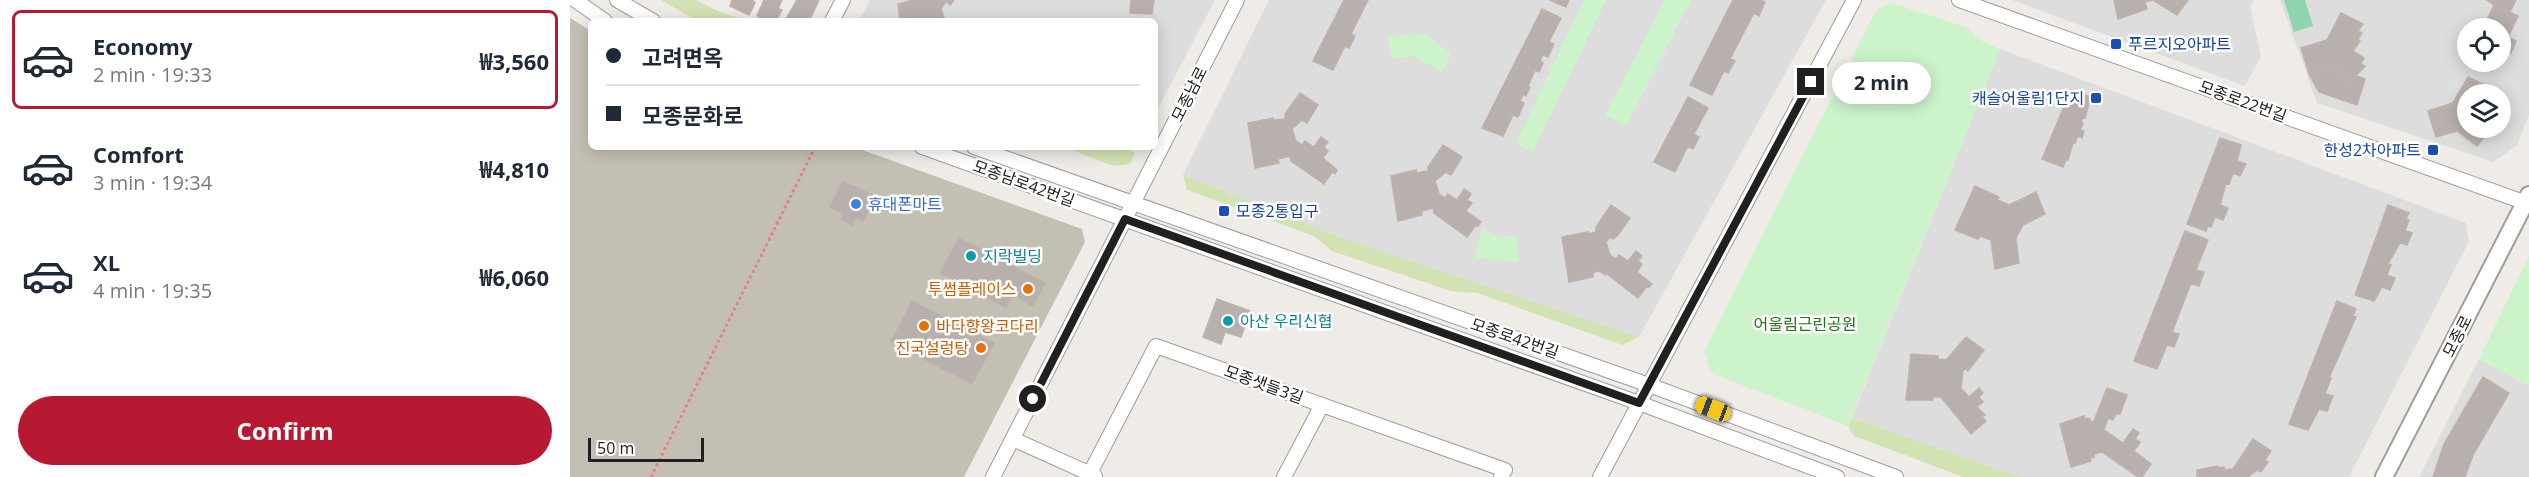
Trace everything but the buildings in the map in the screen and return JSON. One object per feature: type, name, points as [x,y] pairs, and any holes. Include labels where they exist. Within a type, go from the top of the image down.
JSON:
[{"type":"street","points":[[575,0],[601,18]]},
{"type":"street","points":[[617,0],[648,18]]},
{"type":"street","points":[[834,18],[843,0]]},
{"type":"street","name":"모종남로","points":[[993,477],[1237,0]]},
{"type":"street","points":[[1600,477],[1854,0]]},
{"type":"street","name":"모종로22번길","points":[[1959,0],[2528,201]]},
{"type":"street","name":"모종남로42번길","points":[[930,150],[1125,219]]},
{"type":"street","name":"모종남로42번길","points":[[983,150],[1133,203]]},
{"type":"street","name":"모종로","points":[[2384,477],[2528,201]]},
{"type":"street","name":"모종로42번길","points":[[1133,203],[1649,385],[1896,477]]},
{"type":"street","name":"모종로42번길","points":[[1125,219],[1639,403],[1837,477]]},
{"type":"street","name":"모종샛들3길","points":[[1091,476],[1156,346],[1505,470],[1501,477]]},
{"type":"street","points":[[1284,477],[1322,405]]},
{"type":"street","points":[[1013,439],[1091,476]]},
{"type":"path","points":[[651,477],[814,150]]},
{"type":"shaded area","points":[[870,0],[1215,0],[1158,108],[1158,18],[861,18]]},
{"type":"shaded area","points":[[1269,0],[1826,0],[1639,337],[1340,237],[1183,175]]},
{"type":"shaded area","points":[[2012,0],[2254,0],[2250,7],[2261,56],[2245,86]]},
{"type":"shaded area","points":[[2280,0],[2529,0],[2529,115],[2517,145],[2493,162],[2317,103]]},
{"type":"shaded area","points":[[570,18],[588,29],[588,150],[862,150],[1082,229],[1085,242],[964,477],[570,477]]},
{"type":"shaded area","points":[[2000,49],[2466,223],[2469,241],[2349,477],[2021,477],[1852,418]]},
{"type":"shaded area","points":[[2479,359],[2529,386],[2529,477],[2419,477]]},
{"type":"green space","points":[[661,0],[696,0],[739,18],[692,18]]},
{"type":"green space","points":[[1584,0],[1606,0],[1533,152],[1516,143]]},
{"type":"green space","points":[[1665,0],[1691,0],[1626,126],[1605,115]]},
{"type":"green space","points":[[2284,0],[2305,0],[2313,26],[2294,32]]},
{"type":"green space","name":"어울림근린공원","points":[[1891,3],[1966,27],[1982,41],[2000,49],[1848,426],[1711,373],[1704,351],[1877,9]]},
{"type":"green space","points":[[1424,34],[1451,53],[1442,72],[1414,56],[1392,59],[1387,36]]},
{"type":"green space","points":[[1072,150],[1129,150],[1135,152],[1130,164],[1114,166]]},
{"type":"green space","points":[[1183,175],[1340,237],[1639,337],[1622,345],[1477,293],[1451,291],[1332,251],[1314,236],[1187,190]]},
{"type":"green space","points":[[1483,228],[1499,237],[1516,235],[1519,263],[1475,258]]},
{"type":"green space","points":[[2529,256],[2529,386],[2479,359]]},
{"type":"green space","points":[[1852,418],[2021,477],[1963,477],[1854,436],[1848,426]]},
{"type":"place","name":"푸르지오아파트","points":[[2116,44]]},
{"type":"place","name":"캐슬어울림1단지","points":[[2096,98]]},
{"type":"place","name":"한성2차아파트","points":[[2433,150]]},
{"type":"place","name":"휴대폰마트","points":[[856,204]]},
{"type":"place","name":"모종2통입구","points":[[1224,211]]},
{"type":"place","name":"지락빌딩","points":[[971,256]]},
{"type":"place","name":"투썸플레이스","points":[[1028,289]]},
{"type":"place","name":"아산 우리신협","points":[[1228,321]]},
{"type":"place","name":"바다향왕코다리","points":[[924,326]]},
{"type":"place","name":"진국설렁탕","points":[[981,348]]},
{"type":"route","points":[[1033,399],[1125,219],[1639,403],[1811,82]]}]
